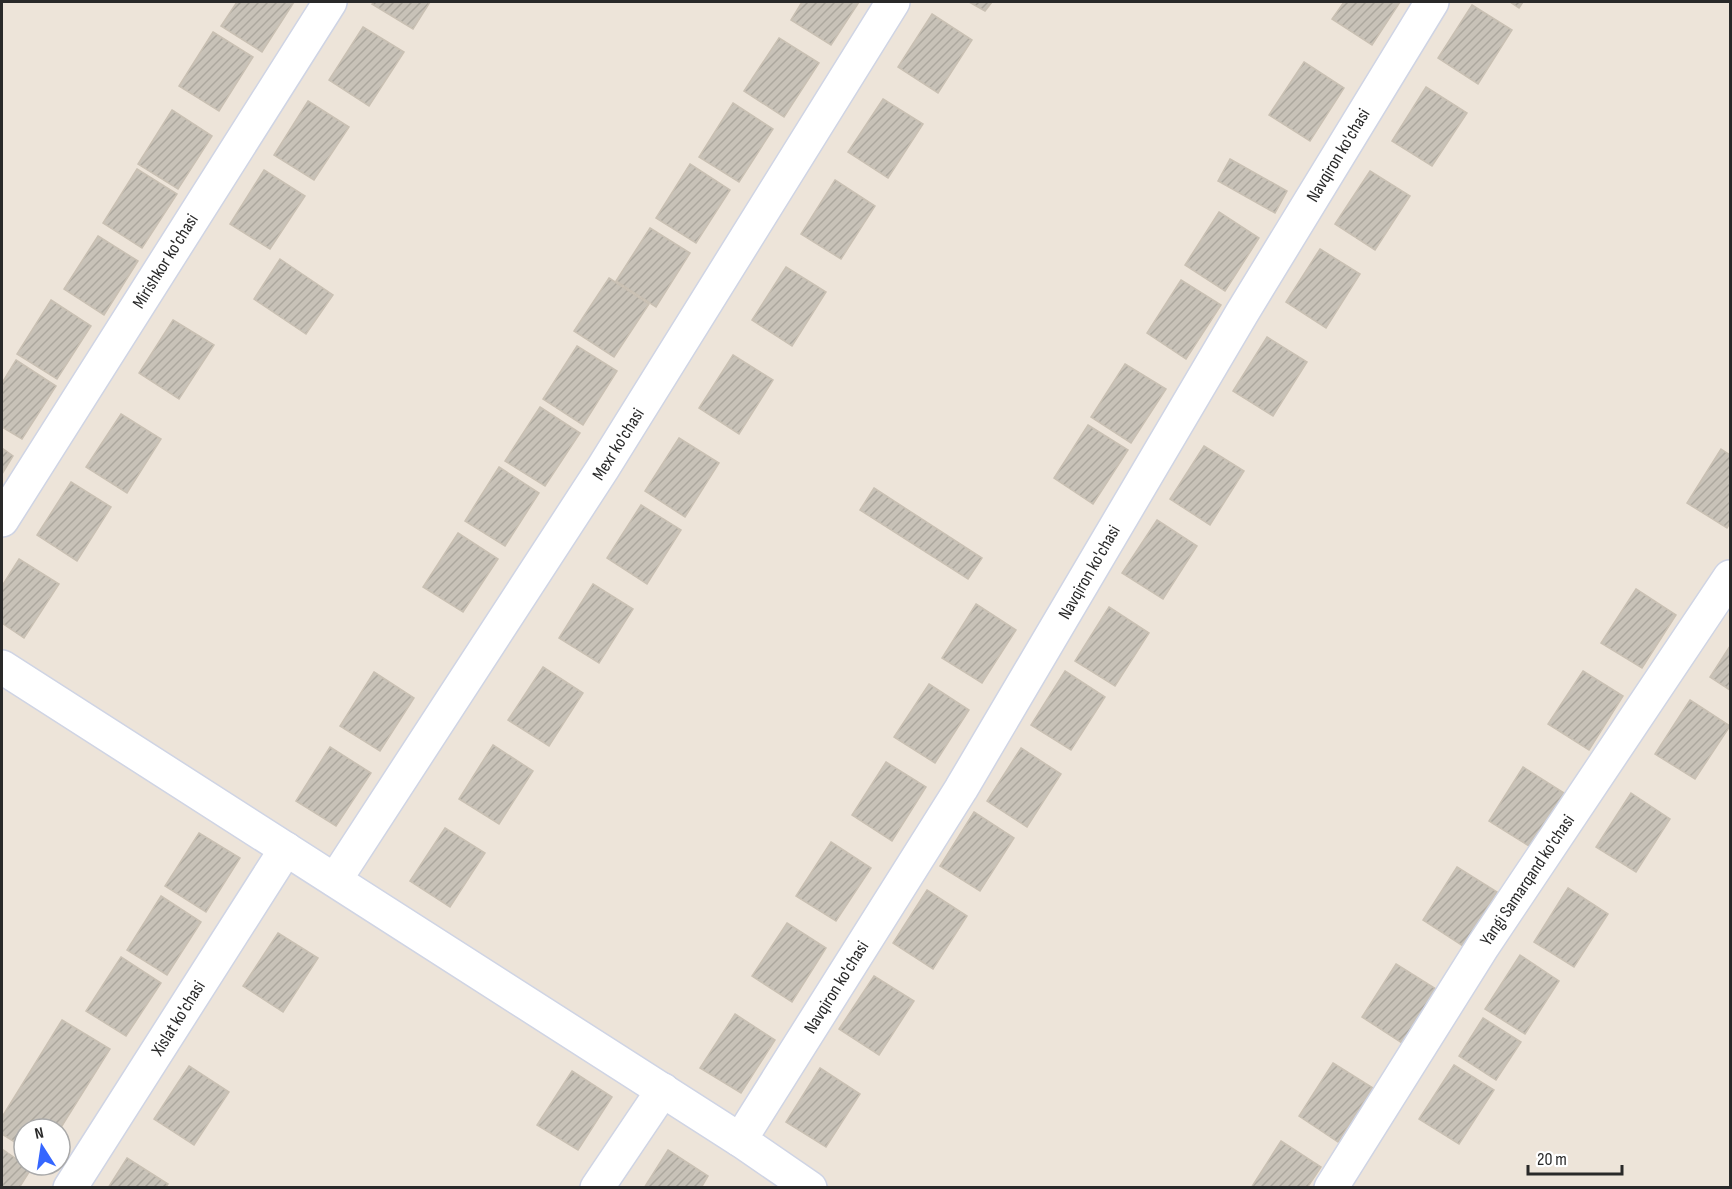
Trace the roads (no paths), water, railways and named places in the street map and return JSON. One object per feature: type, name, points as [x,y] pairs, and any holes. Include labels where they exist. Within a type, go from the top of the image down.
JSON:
[{"type":"street","name":"Mirishkor ko'chasi","points":[[2,520],[330,2]]},
{"type":"street","name":"Mexr ko'chasi","points":[[335,880],[603,468],[893,2]]},
{"type":"street","name":"Navqiron ko'chasi","points":[[740,1140],[962,789],[1248,303],[1432,2]]},
{"type":"street","name":"Yangi Samarqand ko'chasi","points":[[1331,1188],[1483,946],[1730,578]]},
{"type":"street","points":[[2,667],[663,1090],[810,1188]]},
{"type":"street","name":"Xislat ko'chasi","points":[[70,1188],[286,849]]},
{"type":"street","points":[[597,1188],[663,1090]]}]
